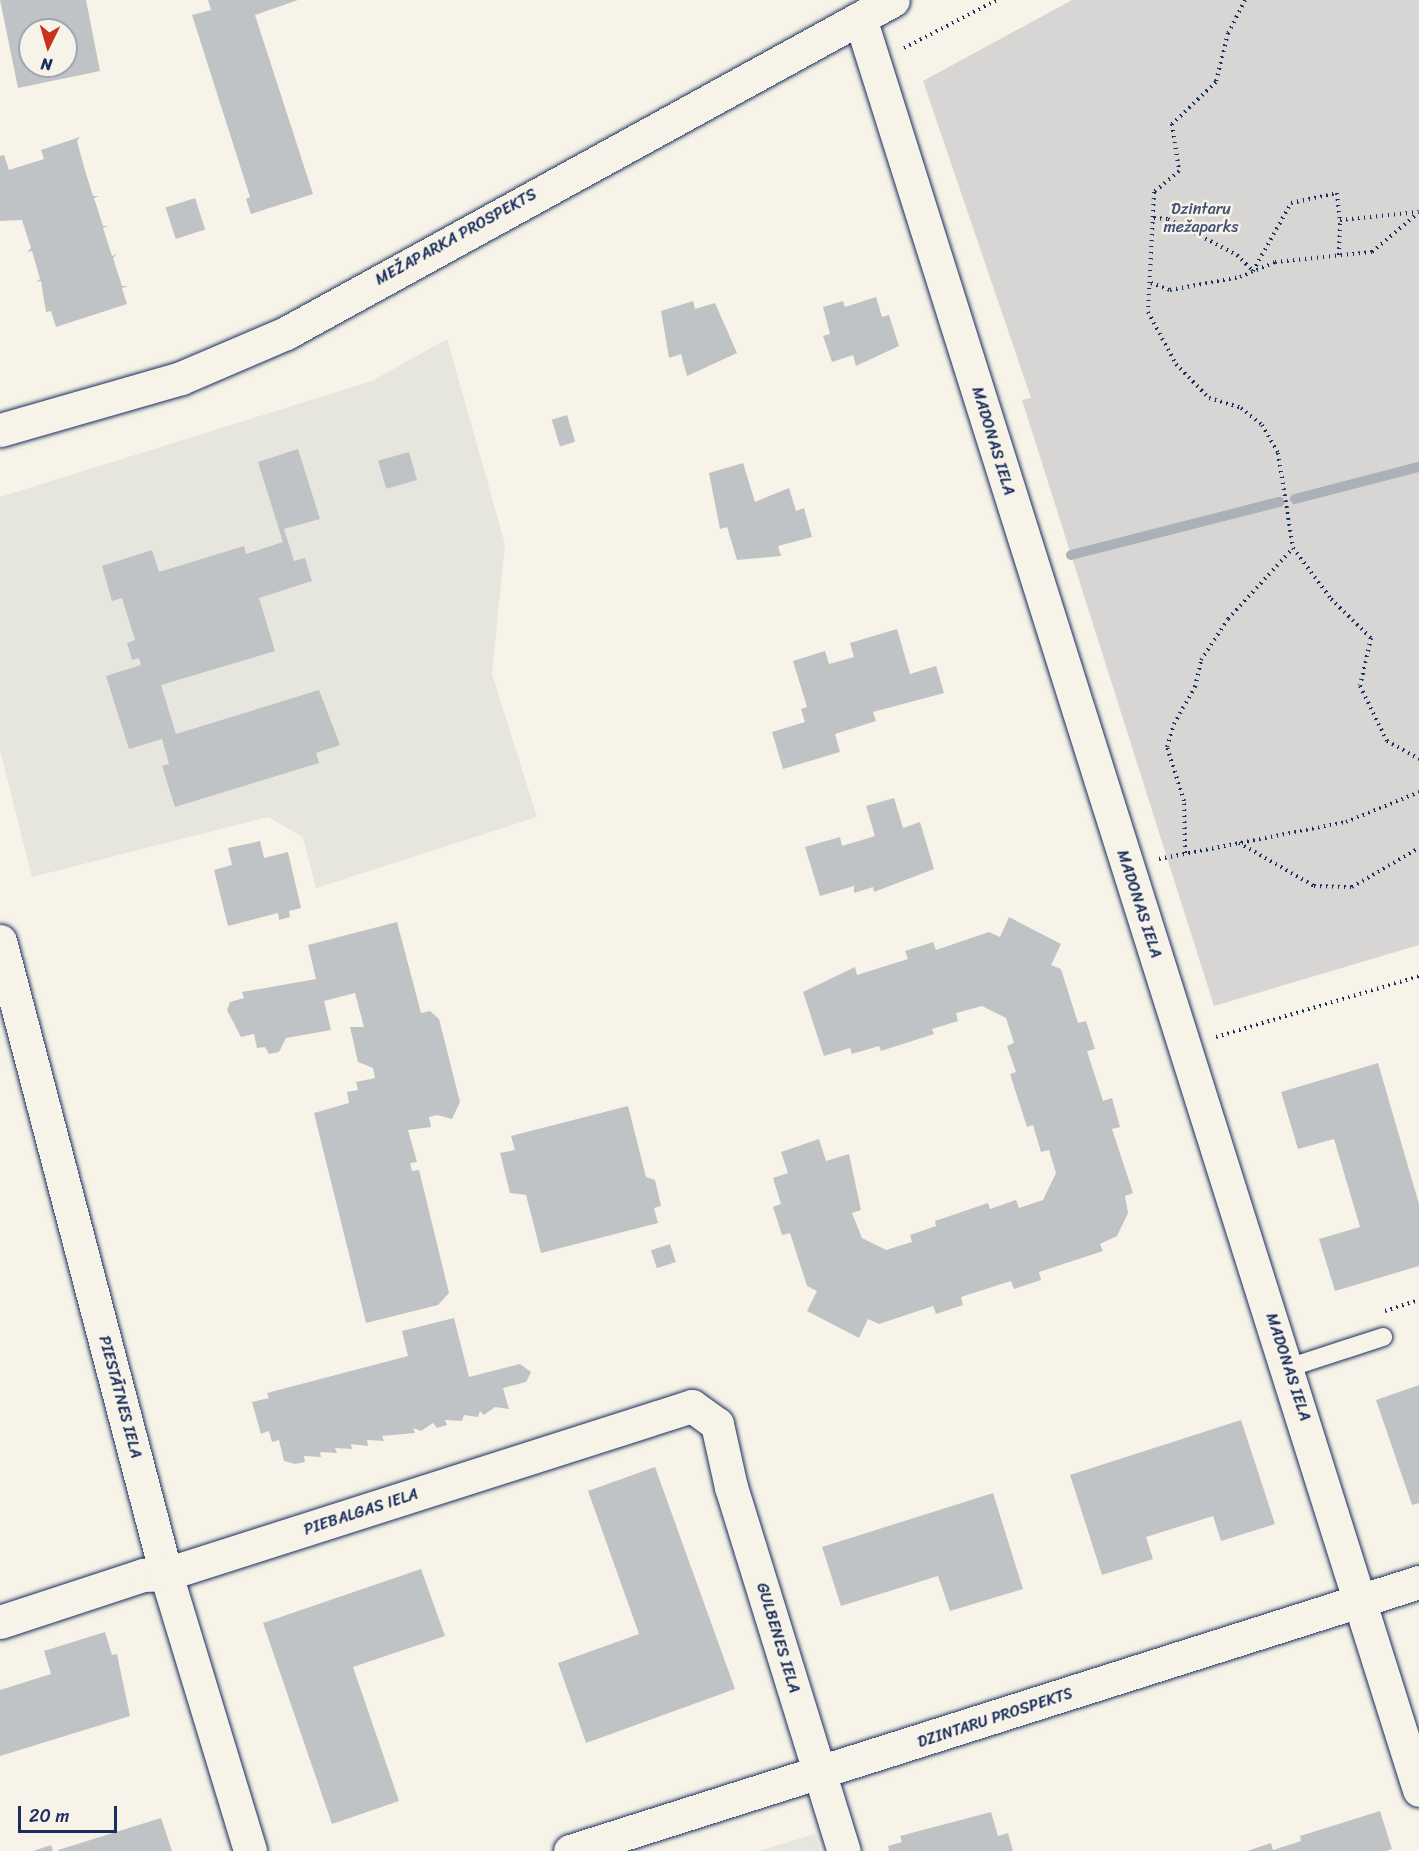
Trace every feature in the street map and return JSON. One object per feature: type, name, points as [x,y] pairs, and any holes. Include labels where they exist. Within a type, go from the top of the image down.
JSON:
[{"type":"street","name":"MEŽAPARKA PROSPEKTS","points":[[0,430],[181,378],[286,333],[893,0]]},
{"type":"street","name":"MADONAS IELA","points":[[860,18],[1127,867],[1363,1600],[1419,1790]]},
{"type":"street","name":"PIESTĀTNES IELA","points":[[0,940],[10,1024],[166,1574],[250,1851]]},
{"type":"street","name":"PIEBALGAS IELA","points":[[0,1622],[143,1575],[166,1574],[692,1406],[717,1424]]},
{"type":"street","name":"GULBENES IELA","points":[[717,1424],[731,1487],[844,1851]]},
{"type":"street","name":"DZINTARU PROSPEKTS","points":[[570,1851],[820,1774],[1419,1582]]},
{"type":"lane","points":[[1288,1368],[1383,1337]]},
{"type":"path","points":[[904,48],[997,0]]},
{"type":"path","points":[[1245,0],[1228,33],[1216,82],[1173,124],[1179,171],[1154,192],[1151,322],[1176,364],[1209,398],[1241,408],[1262,425],[1278,453],[1293,548],[1331,599],[1371,638],[1360,686],[1387,741],[1419,759]]},
{"type":"path","points":[[1253,271],[1291,203],[1337,193],[1340,220],[1339,256]]},
{"type":"path","points":[[1151,283],[1170,291],[1253,271],[1275,262],[1372,252],[1419,213]]},
{"type":"path","points":[[1340,220],[1419,213]]},
{"type":"path","points":[[1154,218],[1168,219],[1227,250],[1253,271]]},
{"type":"path","points":[[1185,854],[1184,801],[1167,747],[1174,724],[1195,687],[1201,660],[1228,619],[1293,548]]},
{"type":"path","points":[[1127,867],[1238,842],[1346,822],[1419,792]]},
{"type":"path","points":[[1238,842],[1314,886],[1352,888],[1419,848]]},
{"type":"path","points":[[1214,1038],[1419,976]]},
{"type":"shaded area","points":[[447,339],[505,544],[492,674],[537,817],[316,888],[303,837],[268,817],[32,877],[0,750],[0,497],[372,381]]},
{"type":"shaded area","points":[[815,1834],[820,1851],[759,1851]]},
{"type":"green space","name":"Dzintaru mežaparks","points":[[1072,0],[1419,0],[1419,945],[1214,1006],[1022,400],[1031,398],[923,81]]},
{"type":"building","points":[[0,0],[86,0],[100,71],[78,76],[78,18],[18,18],[18,78],[66,78],[18,88]]},
{"type":"building","points":[[208,0],[298,0],[255,15],[313,194],[251,214],[246,199],[250,197],[192,15],[211,10]]},
{"type":"building","points":[[80,137],[77,141],[93,196],[99,196],[94,198],[103,226],[108,226],[103,228],[112,256],[117,254],[113,258],[122,286],[128,286],[122,288],[127,304],[56,327],[51,311],[46,312],[41,281],[36,282],[40,279],[32,251],[27,252],[31,248],[22,220],[0,221],[0,156],[4,155],[9,170],[44,159],[41,150]]},
{"type":"building","points":[[195,198],[205,229],[176,239],[166,208]]},
{"type":"building","points":[[876,297],[882,317],[889,315],[899,346],[856,366],[853,355],[832,362],[823,336],[830,334],[823,307],[843,301],[845,307]]},
{"type":"building","points":[[693,301],[695,309],[715,303],[737,353],[687,376],[681,354],[669,358],[661,311]]},
{"type":"building","points":[[567,415],[575,442],[560,446],[552,420]]},
{"type":"building","points":[[298,449],[320,519],[284,529],[294,561],[305,558],[312,581],[259,598],[275,651],[161,685],[176,734],[319,690],[340,745],[316,753],[319,763],[175,807],[162,766],[169,764],[162,739],[129,749],[106,676],[141,665],[139,658],[132,660],[127,643],[135,640],[122,598],[112,601],[102,566],[152,550],[159,572],[244,546],[246,554],[283,542],[258,462]]},
{"type":"building","points":[[409,452],[417,480],[386,489],[378,461]]},
{"type":"building","points":[[743,463],[755,502],[789,488],[796,511],[804,508],[812,537],[778,546],[781,556],[737,560],[727,527],[720,529],[709,473]]},
{"type":"building","points":[[897,629],[910,674],[936,666],[944,693],[873,712],[876,721],[835,734],[840,752],[783,769],[772,732],[805,722],[801,709],[807,707],[793,661],[825,651],[829,664],[854,657],[850,643]]},
{"type":"building","points":[[894,798],[903,828],[920,822],[934,869],[874,892],[873,887],[854,893],[854,886],[820,896],[805,847],[840,837],[842,846],[875,836],[866,806]]},
{"type":"building","points":[[260,841],[264,858],[288,852],[301,908],[289,911],[290,917],[279,920],[278,913],[228,926],[214,870],[232,865],[228,848]]},
{"type":"building","points":[[1009,917],[1061,944],[1051,965],[1061,969],[1078,1023],[1086,1021],[1095,1049],[1087,1051],[1103,1101],[1112,1098],[1120,1127],[1112,1129],[1133,1193],[1125,1196],[1128,1213],[1117,1236],[1100,1244],[1103,1251],[1039,1272],[1041,1280],[1014,1289],[1011,1281],[961,1297],[963,1305],[936,1314],[933,1306],[879,1324],[868,1319],[859,1338],[807,1311],[817,1291],[807,1286],[790,1233],[782,1235],[773,1207],[781,1204],[773,1178],[788,1173],[781,1152],[819,1139],[826,1161],[849,1154],[861,1210],[852,1213],[862,1238],[886,1250],[912,1242],[910,1235],[936,1226],[935,1221],[988,1203],[990,1209],[1016,1200],[1019,1208],[1043,1200],[1056,1173],[1049,1150],[1041,1152],[1033,1125],[1027,1127],[1010,1074],[1016,1072],[1007,1046],[1014,1043],[1006,1018],[982,1006],[956,1013],[958,1021],[932,1029],[934,1034],[881,1051],[879,1046],[852,1054],[850,1048],[824,1056],[803,992],[855,967],[857,975],[908,959],[905,951],[933,942],[936,950],[989,932],[1000,937]]},
{"type":"building","points":[[397,922],[421,1013],[430,1011],[439,1019],[460,1102],[452,1119],[437,1115],[429,1117],[431,1127],[408,1130],[417,1162],[410,1163],[412,1171],[419,1170],[449,1293],[438,1305],[366,1323],[314,1113],[349,1103],[347,1092],[358,1090],[356,1082],[375,1078],[373,1068],[358,1062],[350,1027],[364,1027],[355,993],[324,1001],[331,1030],[286,1038],[279,1052],[269,1054],[265,1047],[257,1048],[254,1034],[241,1037],[227,1010],[230,1002],[244,998],[242,992],[316,979],[308,945]]},
{"type":"building","points":[[1378,1063],[1419,1204],[1419,1266],[1335,1291],[1319,1239],[1360,1227],[1334,1139],[1298,1149],[1281,1092]]},
{"type":"building","points":[[628,1106],[646,1177],[655,1180],[661,1206],[654,1208],[658,1223],[541,1253],[526,1195],[510,1193],[500,1153],[515,1150],[511,1136]]},
{"type":"building","points":[[670,1244],[676,1262],[657,1268],[651,1250]]},
{"type":"building","points":[[454,1318],[469,1377],[520,1364],[531,1372],[526,1382],[503,1388],[509,1409],[495,1407],[484,1415],[480,1411],[478,1417],[464,1415],[462,1421],[445,1420],[447,1425],[437,1428],[433,1423],[421,1431],[413,1428],[415,1433],[382,1436],[384,1441],[367,1440],[368,1446],[351,1444],[352,1449],[335,1448],[337,1453],[320,1452],[321,1457],[304,1456],[305,1462],[295,1464],[284,1461],[279,1440],[272,1442],[269,1431],[261,1434],[252,1402],[269,1398],[267,1393],[408,1356],[402,1331]]},
{"type":"building","points":[[1419,1385],[1419,1503],[1412,1505],[1376,1400]]},
{"type":"building","points":[[1241,1420],[1275,1524],[1221,1541],[1213,1516],[1146,1537],[1153,1559],[1102,1575],[1070,1475]]},
{"type":"building","points":[[655,1467],[735,1689],[586,1743],[558,1663],[639,1634],[588,1491]]},
{"type":"building","points":[[993,1493],[1023,1589],[950,1611],[938,1576],[841,1606],[822,1547]]},
{"type":"building","points":[[421,1569],[445,1636],[353,1667],[399,1801],[332,1824],[263,1623]]},
{"type":"building","points":[[105,1632],[112,1655],[117,1654],[130,1716],[0,1756],[0,1690],[51,1674],[44,1651]]},
{"type":"building","points":[[1380,1811],[1392,1849],[1386,1851],[1247,1851],[1271,1843],[1273,1850],[1301,1841],[1300,1836]]},
{"type":"building","points":[[991,1812],[998,1836],[1008,1833],[1013,1851],[889,1851],[888,1846],[902,1842],[900,1836]]},
{"type":"building","points":[[161,1818],[172,1851],[58,1851],[58,1850]]},
{"type":"building","points":[[51,1845],[53,1851],[33,1851]]},
{"type":"waterway","points":[[1295,499],[1419,467]]},
{"type":"waterway","points":[[1071,555],[1279,502]]}]
